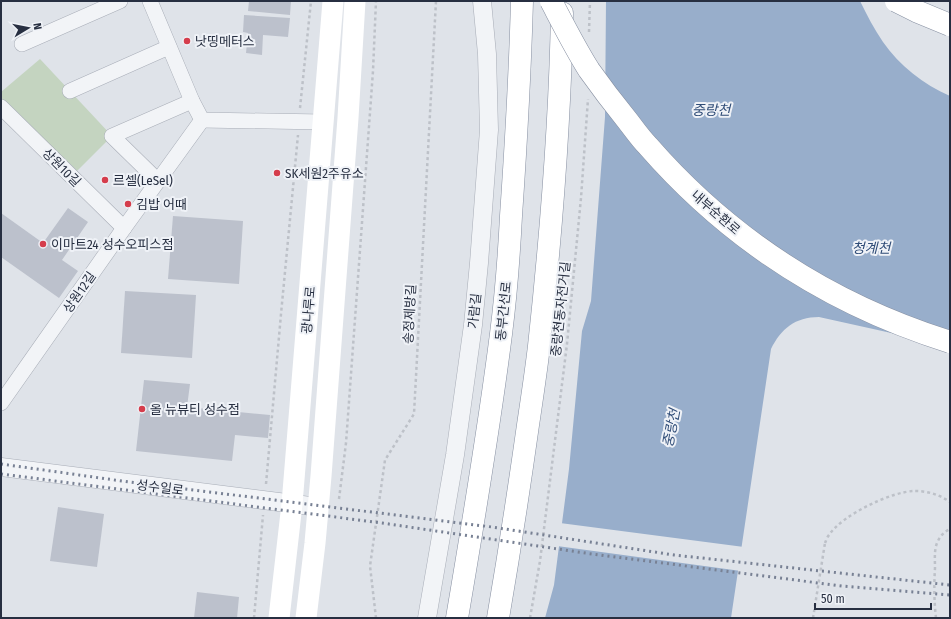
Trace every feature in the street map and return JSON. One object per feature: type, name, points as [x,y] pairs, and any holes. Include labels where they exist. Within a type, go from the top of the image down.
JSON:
[{"type":"highway","name":"동부간선로","points":[[457,618],[479,487],[502,326],[515,162],[522,1]]},
{"type":"highway","name":"내부순환로","points":[[551,1],[589,70],[614,104],[647,146],[710,209],[737,232],[773,258],[834,295],[905,327],[950,342]]},
{"type":"highway","points":[[498,618],[516,508],[539,347],[556,158],[562,1]]},
{"type":"highway","points":[[896,1],[950,25]]},
{"type":"main road","name":"광나루로","points":[[279,618],[292,504],[333,1]]},
{"type":"main road","name":"광나루로","points":[[306,618],[315,543],[328,506],[355,1]]},
{"type":"street","points":[[22,44],[120,1]]},
{"type":"street","points":[[150,1],[192,101],[202,120],[323,122]]},
{"type":"street","name":"가람길","points":[[427,618],[455,455],[473,325],[479,263],[488,130],[487,54],[482,1]]},
{"type":"street","points":[[70,91],[169,47]]},
{"type":"street","points":[[158,181],[112,136],[192,101]]},
{"type":"street","name":"상원10길","points":[[1,106],[124,228]]},
{"type":"street","name":"상원12길","points":[[1,403],[202,120]]},
{"type":"street","name":"성수일로","points":[[1,467],[292,504],[328,506]]},
{"type":"path","points":[[254,618],[282,298],[311,1]]},
{"type":"path","points":[[328,506],[347,436],[374,71],[376,1]]},
{"type":"path","name":"송정제방길","points":[[376,618],[370,566],[385,460],[414,414],[436,1]]},
{"type":"path","points":[[589,34],[590,1]]},
{"type":"path","name":"중랑천동자전거길","points":[[530,618],[540,561],[567,344],[581,198],[588,95]]},
{"type":"path","points":[[813,618],[825,543],[828,536],[840,524],[857,512],[883,498],[914,491],[927,492],[941,496],[950,502]]},
{"type":"path","points":[[936,618],[934,591],[935,552],[940,537],[950,529]]},
{"type":"green space","points":[[40,59],[112,136],[75,173],[1,100],[1,92]]},
{"type":"water","name":"중랑천","points":[[606,1],[860,1],[880,37],[897,59],[921,80],[950,96],[950,346],[819,317],[803,319],[796,322],[784,330],[779,336],[771,349],[731,618],[545,618],[554,585],[569,469],[582,331],[591,301],[605,117]]},
{"type":"pier","points":[[560,523],[744,547],[741,571],[557,546]]},
{"type":"building","points":[[249,1],[291,1],[290,15],[248,11]]},
{"type":"building","points":[[244,15],[290,18],[288,37],[263,35],[262,55],[246,53],[248,33],[243,32]]},
{"type":"building","points":[[68,208],[88,222],[62,260],[78,271],[59,298],[1,257],[1,213],[43,243]]},
{"type":"building","points":[[173,216],[243,221],[239,284],[168,279]]},
{"type":"building","points":[[125,291],[196,295],[192,358],[121,353]]},
{"type":"building","points":[[144,380],[190,384],[187,407],[270,415],[268,438],[235,435],[232,461],[136,451]]},
{"type":"building","points":[[58,507],[104,514],[97,567],[50,561]]},
{"type":"building","points":[[197,592],[239,597],[237,618],[194,618]]},
{"type":"railway","points":[[1,464],[129,482],[492,527],[674,555],[950,585]]},
{"type":"railway","points":[[1,474],[382,523],[592,554],[842,586],[950,595]]},
{"type":"place","name":"낫띵메터스","points":[[187,41]]},
{"type":"place","name":"SK세원2주유소","points":[[277,173]]},
{"type":"place","name":"르셀(LeSel)","points":[[105,180]]},
{"type":"place","name":"김밥 어때","points":[[128,204]]},
{"type":"place","name":"이마트24 성수오피스점","points":[[43,244]]},
{"type":"place","name":"올 뉴뷰티 성수점","points":[[142,409]]},
{"type":"water label","name":"청계천","points":[[871,248]]}]
